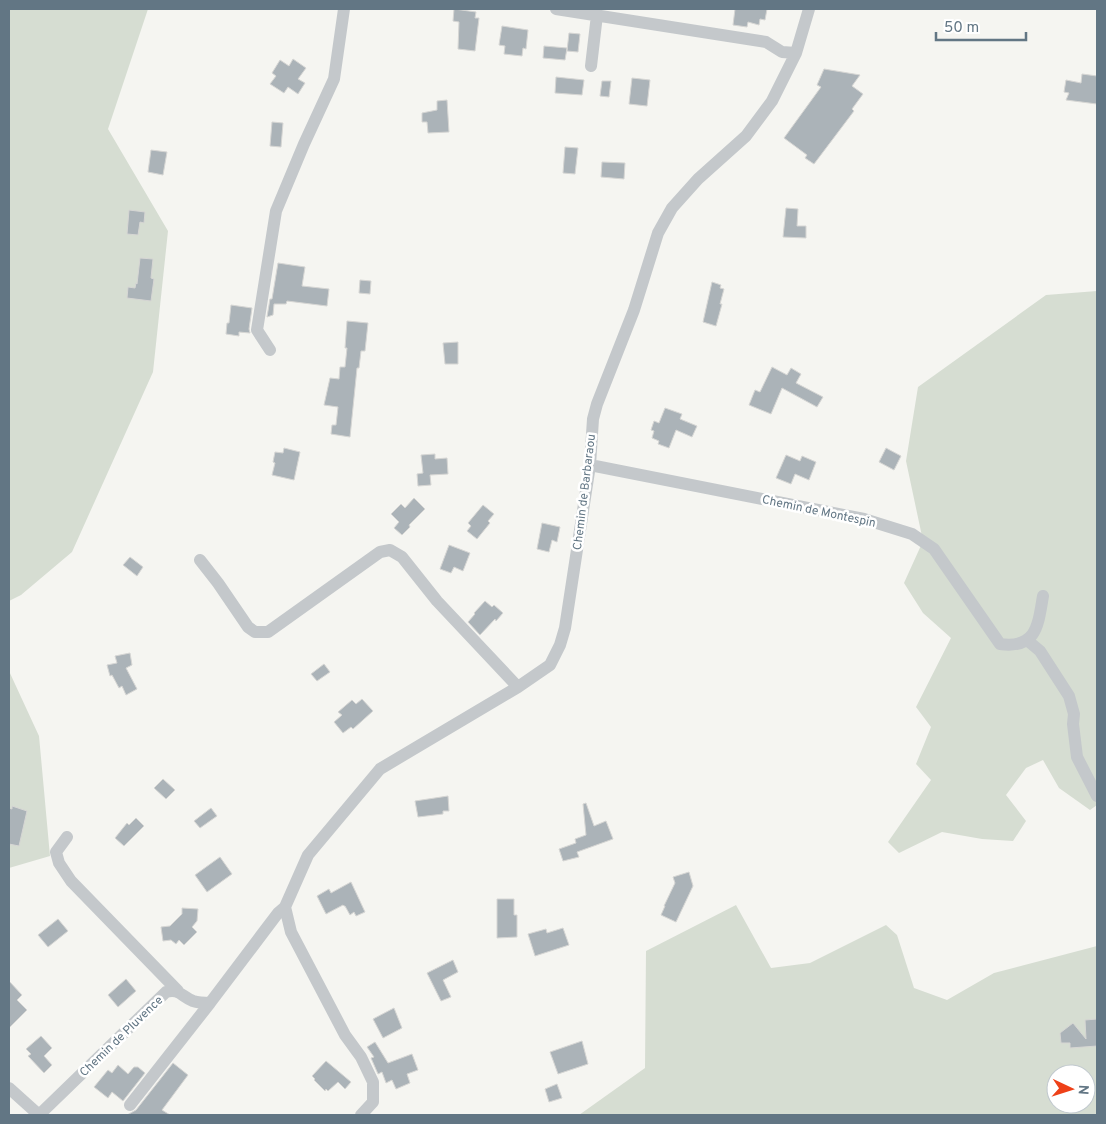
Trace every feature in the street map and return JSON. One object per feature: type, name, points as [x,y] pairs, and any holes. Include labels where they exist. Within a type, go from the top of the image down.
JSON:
[{"type":"street","points":[[270,350],[257,330],[276,211],[304,144],[334,80],[344,9]]},
{"type":"street","points":[[556,9],[766,42],[782,52],[796,53]]},
{"type":"street","name":"Chemin de Barbaraou","points":[[285,907],[308,855],[380,769],[518,687],[550,665],[560,645],[565,628],[590,465],[593,419],[597,404],[634,310],[658,233],[672,208],[698,179],[746,136],[772,101],[796,53],[809,9]]},
{"type":"street","points":[[591,66],[597,14]]},
{"type":"street","name":"Chemin de Montespin","points":[[590,465],[864,518],[912,534],[934,549],[1000,644],[1014,646],[1027,640]]},
{"type":"street","points":[[200,560],[248,627],[255,632],[261,633],[268,632],[380,552],[390,550],[402,557],[437,601],[518,687]]},
{"type":"street","points":[[1043,596],[1037,630],[1027,640],[1040,651],[1069,696],[1074,714],[1073,724],[1077,756],[1097,796]]},
{"type":"street","points":[[67,837],[56,852],[59,863],[71,881],[178,991]]},
{"type":"street","points":[[130,1105],[278,913],[285,907],[291,932],[345,1035],[361,1057],[373,1082],[373,1102],[361,1115]]},
{"type":"street","name":"Chemin de Pluvence","points":[[39,1115],[166,992],[178,991],[190,1000],[199,1003],[210,1003]]},
{"type":"street","points":[[9,1088],[39,1115]]},
{"type":"shaded area","points":[[9,9],[148,9],[108,129],[168,231],[153,372],[72,552],[21,595],[9,601]]},
{"type":"shaded area","points":[[1097,291],[1097,805],[1090,810],[1059,788],[1043,760],[1026,768],[1006,795],[1026,821],[1013,841],[982,839],[942,832],[899,853],[888,842],[931,780],[916,764],[931,727],[916,707],[951,638],[923,613],[904,583],[923,541],[906,461],[918,387],[1046,295]]},
{"type":"shaded area","points":[[9,671],[39,736],[50,856],[9,868]]},
{"type":"shaded area","points":[[736,905],[771,968],[810,963],[886,925],[897,935],[914,988],[947,1000],[994,973],[1097,946],[1097,1115],[579,1115],[645,1068],[646,951]]},
{"type":"building","points":[[454,9],[476,12],[475,18],[479,18],[475,51],[458,49],[459,22],[453,21]]},
{"type":"building","points":[[735,9],[767,9],[765,20],[760,19],[759,25],[748,22],[747,27],[733,25]]},
{"type":"building","points":[[502,26],[528,30],[526,49],[523,48],[522,56],[504,54],[505,46],[499,45]]},
{"type":"building","points":[[569,33],[580,34],[578,52],[567,51]]},
{"type":"building","points":[[544,46],[567,48],[565,60],[543,58]]},
{"type":"building","points":[[293,59],[306,68],[298,79],[305,83],[298,94],[288,87],[284,93],[270,84],[276,76],[272,73],[280,60],[289,66]]},
{"type":"building","points":[[824,69],[860,75],[852,86],[863,94],[852,109],[854,111],[814,164],[805,158],[807,155],[784,138],[821,87],[817,85]]},
{"type":"building","points":[[1082,74],[1097,76],[1097,104],[1066,100],[1069,93],[1064,92],[1066,80],[1081,83]]},
{"type":"building","points":[[556,77],[584,80],[582,95],[555,93]]},
{"type":"building","points":[[632,78],[650,80],[647,106],[629,104]]},
{"type":"building","points":[[602,81],[611,81],[609,97],[600,96]]},
{"type":"building","points":[[447,100],[449,132],[428,133],[427,122],[422,122],[422,113],[437,110],[437,101]]},
{"type":"building","points":[[272,122],[283,123],[281,147],[270,146]]},
{"type":"building","points":[[565,147],[578,148],[575,174],[563,173]]},
{"type":"building","points":[[151,150],[167,152],[163,175],[148,172]]},
{"type":"building","points":[[602,162],[625,163],[624,179],[601,177]]},
{"type":"building","points":[[786,208],[798,209],[797,226],[806,226],[806,238],[783,237]]},
{"type":"building","points":[[129,210],[145,212],[144,223],[140,222],[138,235],[127,234]]},
{"type":"building","points":[[140,258],[153,259],[151,278],[154,279],[151,301],[127,298],[128,287],[135,288],[137,284]]},
{"type":"building","points":[[278,263],[305,267],[302,286],[329,289],[327,306],[287,301],[286,304],[274,304],[273,315],[267,317]]},
{"type":"building","points":[[360,280],[371,281],[370,294],[359,293]]},
{"type":"building","points":[[712,282],[721,285],[720,288],[724,289],[716,326],[703,322]]},
{"type":"building","points":[[231,305],[252,308],[250,333],[239,332],[239,336],[226,334]]},
{"type":"building","points":[[347,321],[368,323],[365,351],[361,351],[359,368],[357,368],[350,437],[331,434],[332,425],[336,425],[338,407],[324,405],[330,378],[339,379],[340,367],[345,367]]},
{"type":"building","points":[[458,342],[458,364],[445,364],[443,343]]},
{"type":"building","points":[[772,367],[787,375],[791,368],[801,374],[796,383],[823,397],[817,407],[782,388],[771,414],[749,405],[755,390],[760,392]]},
{"type":"building","points":[[665,408],[682,414],[680,419],[697,426],[692,437],[676,430],[669,448],[658,444],[659,441],[652,438],[654,431],[651,430],[654,421],[659,423]]},
{"type":"building","points":[[284,448],[300,452],[294,480],[272,475],[275,452],[283,453]]},
{"type":"building","points":[[886,448],[901,456],[894,470],[879,462]]},
{"type":"building","points":[[435,454],[435,459],[447,458],[448,474],[430,475],[431,485],[418,486],[417,474],[423,473],[421,455]]},
{"type":"building","points":[[786,455],[800,461],[802,456],[816,462],[809,480],[795,474],[791,484],[776,478]]},
{"type":"building","points":[[414,498],[425,509],[402,535],[394,528],[399,522],[391,514],[401,504],[405,508]]},
{"type":"building","points":[[483,505],[494,514],[488,521],[490,523],[477,539],[467,531],[471,526],[468,523]]},
{"type":"building","points":[[542,523],[560,527],[557,542],[552,540],[549,552],[537,549]]},
{"type":"building","points":[[449,545],[470,553],[463,571],[454,567],[451,573],[440,569]]},
{"type":"building","points":[[130,557],[143,567],[137,576],[123,565]]},
{"type":"building","points":[[485,601],[492,607],[494,605],[503,613],[480,635],[468,622]]},
{"type":"building","points":[[130,653],[132,665],[126,668],[137,689],[126,695],[122,686],[119,688],[112,675],[110,676],[107,665],[117,663],[115,656]]},
{"type":"building","points":[[324,664],[330,672],[317,681],[311,674]]},
{"type":"building","points":[[362,699],[373,711],[353,729],[351,727],[343,733],[334,722],[342,715],[338,712],[352,700],[356,704]]},
{"type":"building","points":[[163,779],[175,790],[166,799],[154,788]]},
{"type":"building","points":[[448,796],[449,811],[443,811],[443,814],[418,817],[415,801]]},
{"type":"building","points":[[586,803],[594,826],[606,821],[613,839],[577,852],[579,857],[563,861],[559,849],[576,843],[575,839],[586,835],[583,804]]},
{"type":"building","points":[[12,806],[27,811],[19,846],[9,844],[9,808],[12,809]]},
{"type":"building","points":[[211,808],[217,816],[200,828],[194,821]]},
{"type":"building","points":[[136,818],[144,826],[124,846],[115,838],[127,823],[129,825]]},
{"type":"building","points":[[220,857],[232,874],[207,892],[195,875]]},
{"type":"building","points":[[689,872],[693,886],[676,922],[661,915],[675,883],[673,877]]},
{"type":"building","points":[[351,882],[365,912],[356,916],[354,912],[350,915],[343,905],[326,914],[317,896],[329,889],[331,893]]},
{"type":"building","points":[[497,899],[514,899],[514,915],[517,915],[517,937],[497,938]]},
{"type":"building","points":[[182,908],[198,909],[197,921],[192,927],[197,932],[184,945],[179,940],[176,944],[171,940],[163,941],[161,927],[170,926],[182,914]]},
{"type":"building","points":[[58,919],[68,931],[48,947],[38,935]]},
{"type":"building","points":[[563,928],[569,945],[535,956],[528,934],[546,929],[547,933]]},
{"type":"building","points":[[453,960],[458,972],[443,980],[451,997],[441,1001],[427,973]]},
{"type":"building","points":[[126,979],[136,991],[118,1007],[108,995]]},
{"type":"building","points":[[9,981],[22,995],[17,1000],[27,1010],[9,1028]]},
{"type":"building","points":[[394,1008],[402,1028],[383,1038],[373,1019]]},
{"type":"building","points":[[1097,1019],[1097,1046],[1070,1048],[1070,1043],[1061,1043],[1060,1033],[1073,1023],[1086,1039],[1085,1020]]},
{"type":"building","points":[[41,1036],[52,1048],[44,1056],[52,1065],[44,1073],[28,1056],[31,1054],[26,1049]]},
{"type":"building","points":[[582,1041],[588,1064],[558,1074],[550,1052]]},
{"type":"building","points":[[375,1042],[388,1063],[412,1054],[418,1070],[407,1074],[410,1083],[396,1089],[392,1080],[386,1083],[382,1072],[378,1074],[371,1058],[374,1057],[367,1047]]},
{"type":"building","points":[[326,1061],[351,1082],[345,1089],[338,1082],[328,1091],[326,1089],[325,1091],[314,1080],[312,1076]]},
{"type":"building","points":[[173,1063],[188,1075],[162,1110],[170,1115],[127,1115],[136,1110]]},
{"type":"building","points":[[118,1065],[128,1074],[134,1067],[138,1067],[145,1073],[123,1101],[112,1092],[108,1098],[94,1087],[108,1070],[112,1073]]},
{"type":"building","points":[[557,1084],[562,1098],[549,1102],[545,1089]]}]
